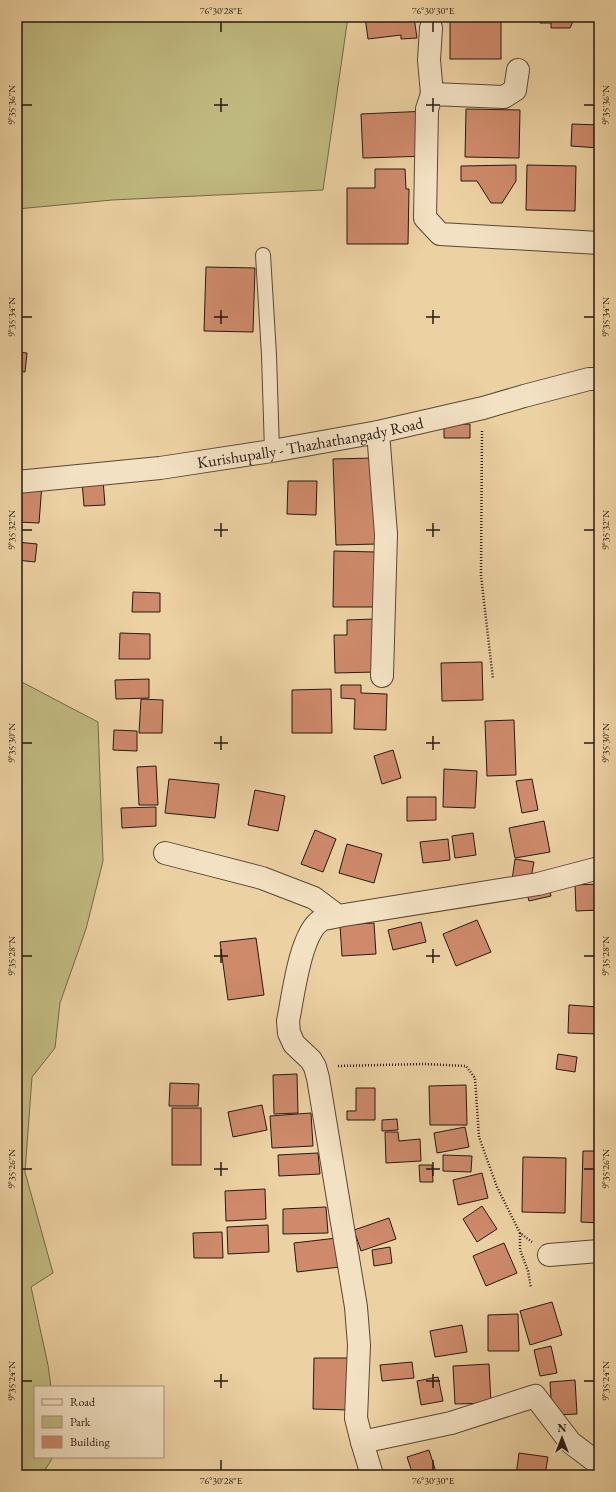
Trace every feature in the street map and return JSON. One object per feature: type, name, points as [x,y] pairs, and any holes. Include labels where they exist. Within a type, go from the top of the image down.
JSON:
[{"type":"street","points":[[431,28],[429,60],[432,94],[427,109],[425,218],[440,234],[599,243]]},
{"type":"street","points":[[432,94],[504,97],[515,90],[518,70]]},
{"type":"street","name":"Kurishupally - Thazhathangady Road","points":[[17,482],[160,468],[272,451],[378,432],[483,408],[589,379],[599,379]]},
{"type":"street","points":[[378,432],[386,534],[382,676]]},
{"type":"street","points":[[165,853],[262,878],[314,898],[338,916]]},
{"type":"street","points":[[372,1475],[356,1418],[359,1345],[356,1307],[320,1085],[315,1067],[311,1060],[294,1044],[289,1033],[288,1021],[302,950],[312,930],[320,921],[338,916],[538,884],[599,868]]},
{"type":"street","points":[[549,1255],[599,1251]]},
{"type":"street","points":[[362,1442],[451,1423],[535,1396],[570,1442],[595,1461],[599,1460]]},
{"type":"lane","points":[[262,255],[269,355],[272,451]]},
{"type":"path","points":[[483,408],[481,576],[492,679]]},
{"type":"path","points":[[315,1067],[424,1064],[466,1066],[475,1078],[479,1137],[497,1187],[520,1233],[520,1250],[528,1271],[531,1288]]},
{"type":"green space","points":[[17,17],[348,17],[323,190],[112,200],[17,209]]},
{"type":"green space","points":[[18,680],[98,722],[103,861],[86,929],[60,1003],[55,1048],[32,1077],[25,1172],[53,1273],[31,1287],[48,1365],[51,1386],[34,1386],[34,1458],[52,1458],[42,1475],[17,1475]]},
{"type":"building","points":[[365,17],[414,17],[417,38],[401,39],[401,35],[368,39]]},
{"type":"building","points":[[450,17],[501,17],[501,59],[450,59]]},
{"type":"building","points":[[539,17],[575,17],[570,28],[551,28],[551,23],[540,23]]},
{"type":"building","points":[[466,109],[520,110],[519,158],[465,157]]},
{"type":"building","points":[[428,111],[429,156],[363,158],[361,114]]},
{"type":"building","points":[[572,124],[599,125],[599,148],[571,146]]},
{"type":"building","points":[[516,165],[516,181],[502,203],[491,203],[477,181],[461,181],[461,166]]},
{"type":"building","points":[[527,165],[576,166],[575,211],[526,210]]},
{"type":"building","points":[[375,169],[405,169],[406,189],[409,189],[408,244],[347,244],[347,188],[375,188]]},
{"type":"building","points":[[206,267],[255,268],[253,332],[204,331]]},
{"type":"building","points":[[17,352],[27,353],[25,372],[17,371]]},
{"type":"building","points":[[470,424],[470,438],[444,438],[444,425]]},
{"type":"building","points":[[374,458],[377,544],[336,545],[333,459]]},
{"type":"building","points":[[103,480],[105,505],[84,506],[82,482]]},
{"type":"building","points":[[288,481],[317,481],[316,515],[287,514]]},
{"type":"building","points":[[18,483],[42,484],[39,523],[17,522]]},
{"type":"building","points":[[17,542],[37,544],[35,562],[17,560]]},
{"type":"building","points":[[334,551],[376,552],[375,607],[333,607]]},
{"type":"building","points":[[133,592],[160,593],[160,612],[132,612]]},
{"type":"building","points":[[374,619],[375,672],[335,673],[334,635],[347,635],[347,620]]},
{"type":"building","points":[[120,633],[150,634],[150,659],[119,659]]},
{"type":"building","points":[[482,662],[483,700],[442,701],[441,663]]},
{"type":"building","points":[[149,679],[149,698],[116,699],[115,680]]},
{"type":"building","points":[[341,685],[361,685],[361,693],[387,694],[386,730],[354,729],[355,699],[341,698]]},
{"type":"building","points":[[331,689],[332,733],[292,733],[292,690]]},
{"type":"building","points":[[141,699],[163,700],[162,733],[139,733]]},
{"type":"building","points":[[514,720],[516,775],[487,776],[485,721]]},
{"type":"building","points":[[114,730],[137,731],[137,751],[113,750]]},
{"type":"building","points":[[393,750],[401,778],[382,784],[374,756]]},
{"type":"building","points":[[156,766],[158,805],[139,805],[137,767]]},
{"type":"building","points":[[444,769],[477,771],[475,808],[443,807]]},
{"type":"building","points":[[169,779],[219,784],[215,818],[165,813]]},
{"type":"building","points":[[532,779],[538,810],[522,813],[516,781]]},
{"type":"building","points":[[599,787],[599,840],[596,839]]},
{"type":"building","points":[[255,790],[285,796],[278,831],[248,825]]},
{"type":"building","points":[[407,797],[436,797],[436,820],[407,821]]},
{"type":"building","points":[[156,807],[156,826],[122,828],[121,808]]},
{"type":"building","points":[[544,821],[550,852],[515,858],[509,828]]},
{"type":"building","points":[[315,830],[336,839],[323,872],[301,864]]},
{"type":"building","points":[[473,833],[476,855],[455,858],[452,836]]},
{"type":"building","points":[[448,839],[450,860],[423,863],[420,842]]},
{"type":"building","points":[[347,844],[382,854],[374,883],[339,873]]},
{"type":"building","points":[[515,859],[534,862],[530,883],[512,880]]},
{"type":"building","points":[[548,884],[551,896],[529,901],[526,890]]},
{"type":"building","points":[[599,884],[599,910],[576,911],[575,885]]},
{"type":"building","points":[[477,920],[491,952],[456,966],[443,934]]},
{"type":"building","points":[[421,922],[426,942],[393,950],[388,930]]},
{"type":"building","points":[[374,923],[376,954],[342,956],[340,925]]},
{"type":"building","points":[[256,938],[264,995],[228,1000],[220,942]]},
{"type":"building","points":[[569,1005],[599,1007],[599,1034],[568,1033]]},
{"type":"building","points":[[558,1054],[577,1057],[575,1072],[556,1069]]},
{"type":"building","points":[[297,1074],[298,1113],[274,1114],[273,1075]]},
{"type":"building","points":[[170,1083],[199,1084],[198,1106],[169,1106]]},
{"type":"building","points":[[466,1085],[467,1125],[430,1125],[429,1086]]},
{"type":"building","points":[[356,1088],[375,1088],[375,1120],[347,1120],[347,1111],[356,1111]]},
{"type":"building","points":[[262,1105],[267,1130],[233,1137],[228,1112]]},
{"type":"building","points":[[172,1108],[201,1108],[201,1165],[172,1165]]},
{"type":"building","points":[[311,1113],[313,1146],[272,1148],[270,1116]]},
{"type":"building","points":[[397,1119],[398,1130],[382,1131],[382,1120]]},
{"type":"building","points":[[465,1127],[469,1147],[437,1153],[434,1133]]},
{"type":"building","points":[[385,1132],[398,1132],[399,1141],[420,1139],[421,1161],[386,1163]]},
{"type":"building","points":[[583,1151],[599,1151],[599,1223],[581,1222]]},
{"type":"building","points":[[318,1153],[320,1174],[279,1176],[278,1155]]},
{"type":"building","points":[[443,1155],[472,1156],[471,1172],[443,1171]]},
{"type":"building","points":[[523,1157],[566,1158],[565,1213],[522,1212]]},
{"type":"building","points":[[419,1165],[432,1165],[433,1182],[420,1182]]},
{"type":"building","points":[[482,1173],[488,1198],[458,1205],[453,1180]]},
{"type":"building","points":[[265,1189],[266,1219],[226,1221],[225,1191]]},
{"type":"building","points":[[482,1206],[497,1229],[477,1242],[463,1219]]},
{"type":"building","points":[[326,1207],[328,1233],[283,1234],[283,1209]]},
{"type":"building","points":[[389,1218],[396,1239],[361,1251],[354,1230]]},
{"type":"building","points":[[268,1225],[269,1252],[228,1254],[227,1227]]},
{"type":"building","points":[[222,1232],[223,1258],[194,1258],[193,1233]]},
{"type":"building","points":[[337,1238],[340,1267],[297,1272],[294,1243]]},
{"type":"building","points":[[504,1243],[517,1273],[486,1286],[473,1256]]},
{"type":"building","points":[[390,1247],[392,1263],[374,1266],[372,1250]]},
{"type":"building","points":[[552,1302],[562,1335],[530,1345],[520,1311]]},
{"type":"building","points":[[518,1314],[519,1351],[488,1351],[488,1315]]},
{"type":"building","points":[[462,1325],[467,1352],[435,1357],[430,1331]]},
{"type":"building","points":[[551,1346],[557,1373],[540,1376],[534,1350]]},
{"type":"building","points":[[314,1358],[350,1358],[350,1410],[313,1409]]},
{"type":"building","points":[[412,1362],[414,1378],[382,1381],[380,1365]]},
{"type":"building","points":[[489,1364],[491,1403],[455,1404],[453,1366]]},
{"type":"building","points":[[438,1377],[443,1401],[421,1405],[417,1381]]},
{"type":"building","points":[[575,1380],[577,1414],[552,1415],[550,1382]]},
{"type":"building","points":[[429,1450],[437,1475],[413,1475],[407,1457]]},
{"type":"building","points":[[519,1453],[548,1457],[545,1475],[516,1475]]}]
